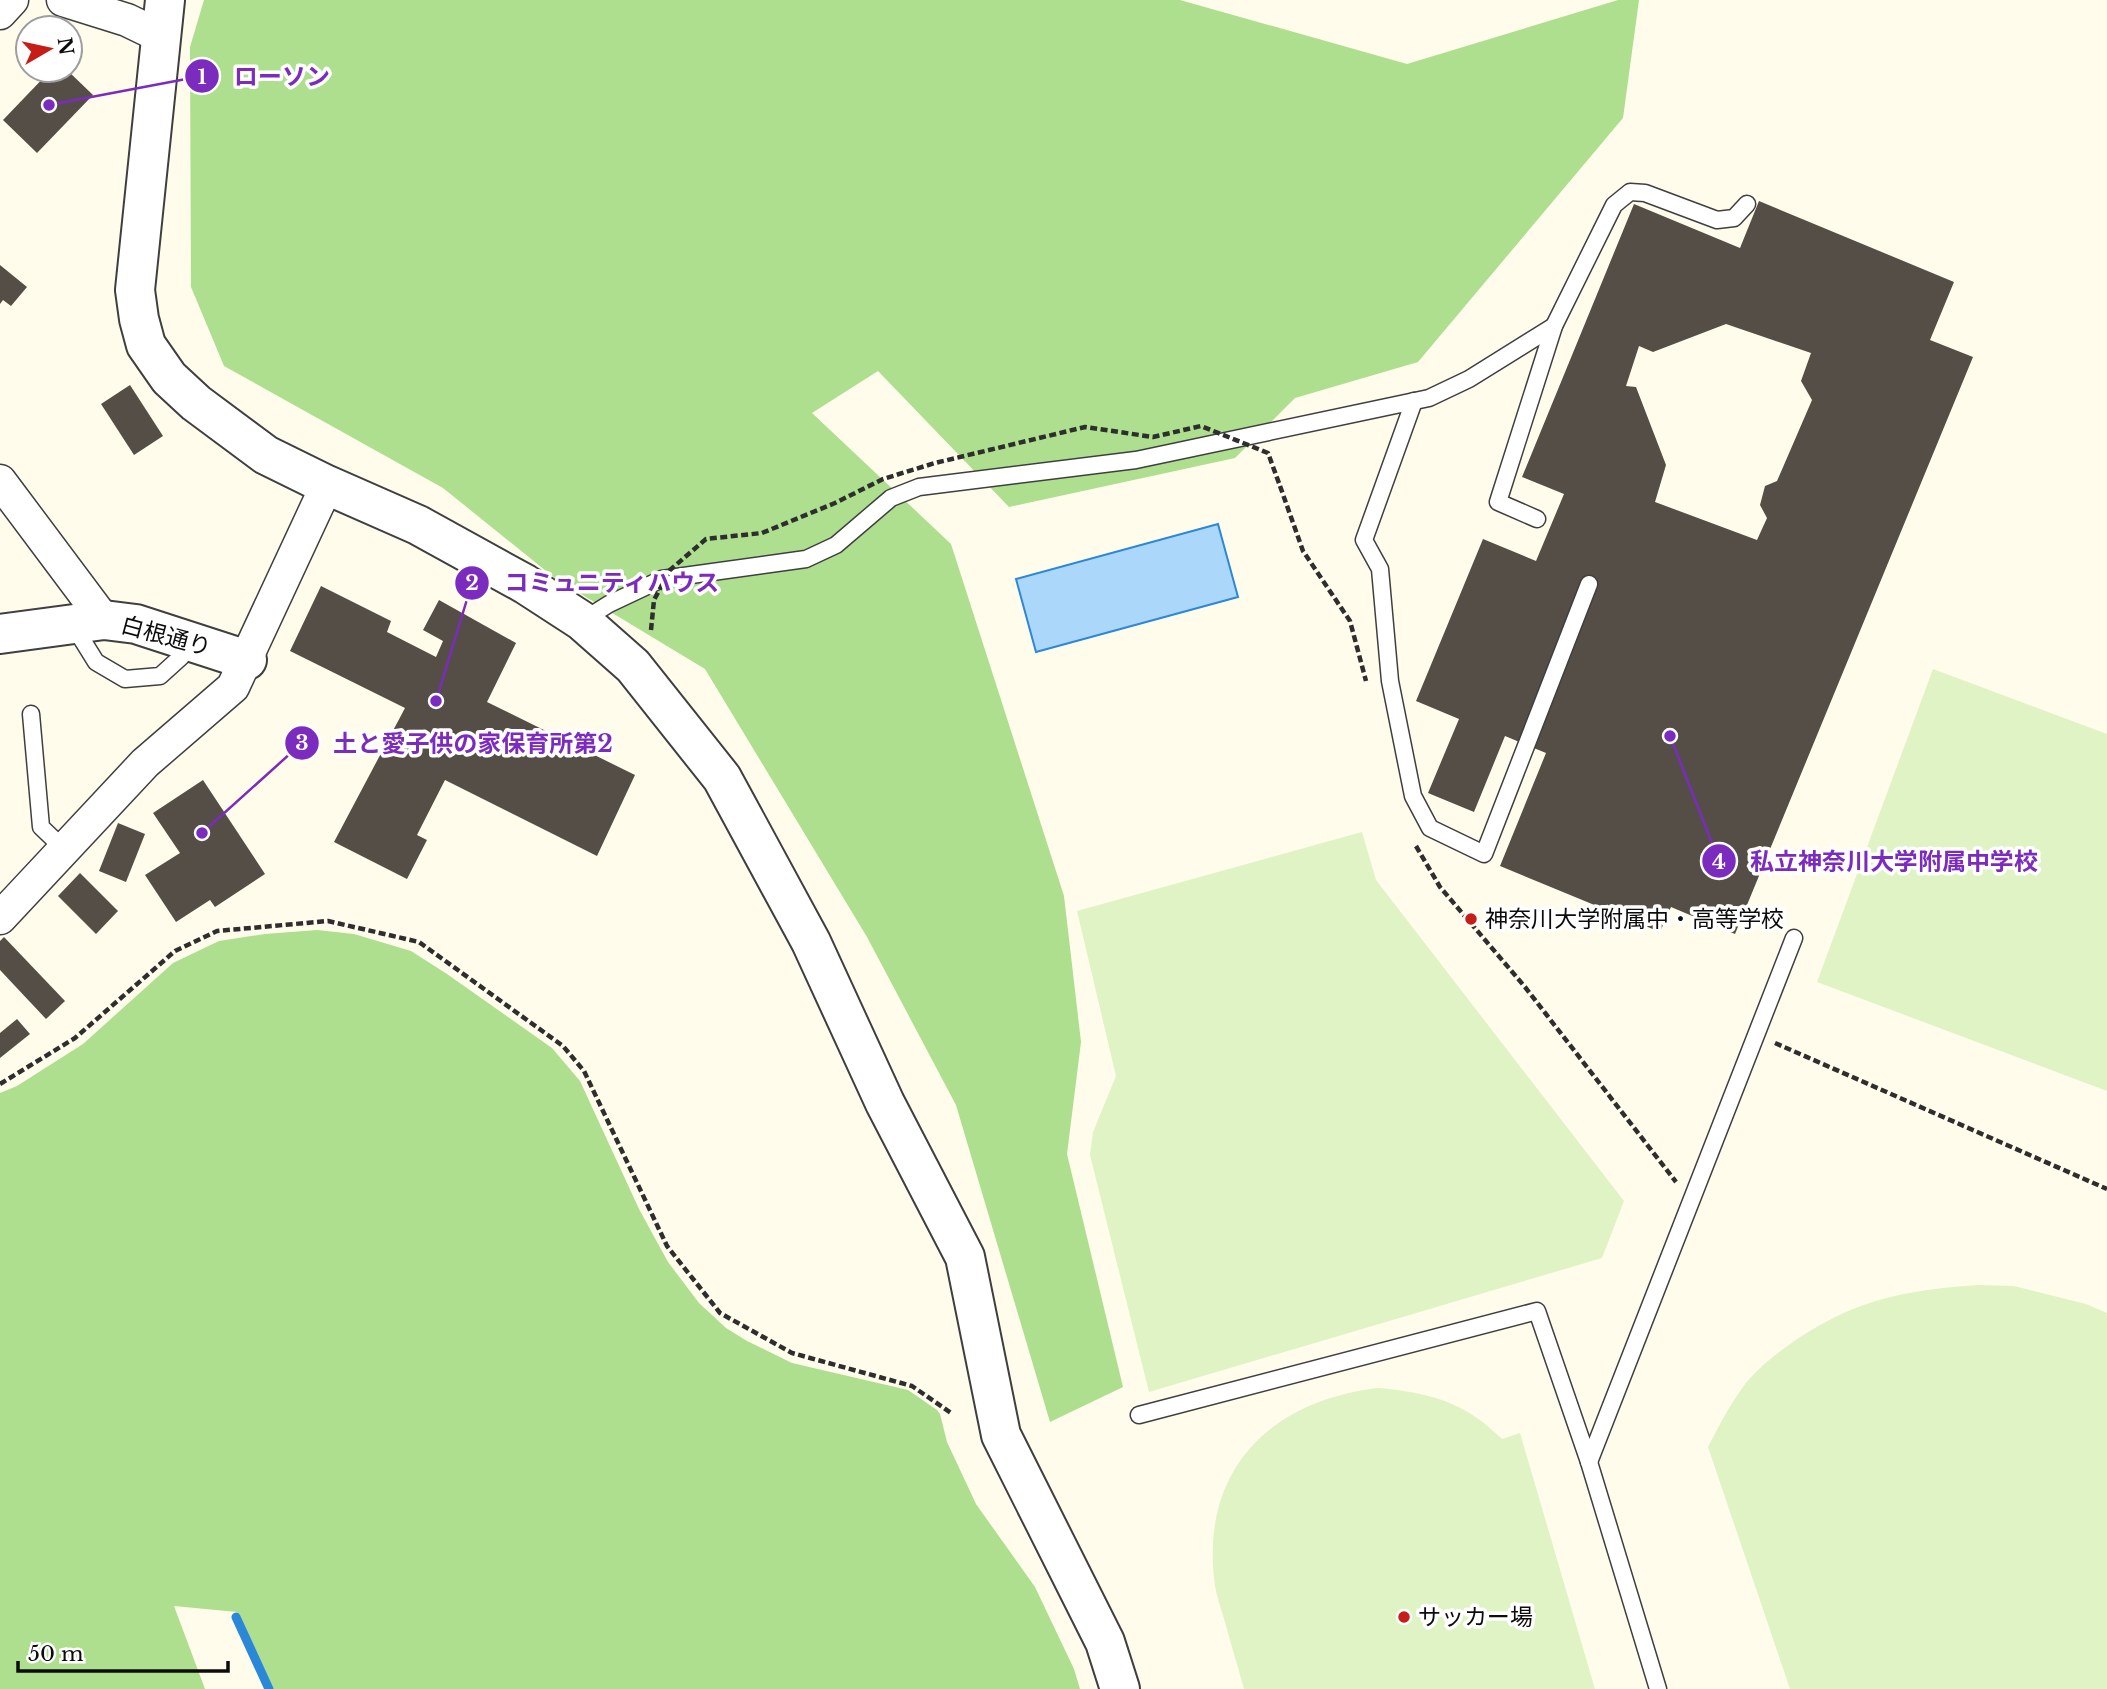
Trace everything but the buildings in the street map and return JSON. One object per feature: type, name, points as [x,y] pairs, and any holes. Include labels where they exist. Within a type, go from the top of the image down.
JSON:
[{"type":"street","points":[[0,13],[12,0]]},
{"type":"street","points":[[63,0],[127,20],[163,18],[135,290],[146,345],[169,378],[196,403],[266,455],[418,525],[525,584],[582,621],[633,666],[722,778],[811,942],[885,1104],[965,1257],[1001,1435],[1105,1642],[1120,1689]]},
{"type":"street","points":[[0,481],[88,622]]},
{"type":"street","points":[[0,918],[145,764],[233,687],[327,485]]},
{"type":"street","name":"白根通り","points":[[0,635],[88,622],[136,624],[247,660]]},
{"type":"lane","points":[[1537,519],[1498,502],[1554,326],[1614,205],[1630,192],[1645,193],[1717,220],[1734,218],[1747,204]]},
{"type":"lane","points":[[582,621],[609,604],[662,579],[806,559],[836,545],[891,498],[919,487],[1136,460],[1429,398],[1469,379],[1554,326]]},
{"type":"lane","points":[[1414,401],[1364,540],[1380,569],[1390,681],[1413,796],[1430,828],[1484,854],[1589,584]]},
{"type":"lane","points":[[88,622],[96,662],[125,679],[160,676],[181,657],[190,641]]},
{"type":"lane","points":[[30,714],[41,827],[64,849]]},
{"type":"lane","points":[[1589,1462],[1794,938]]},
{"type":"lane","points":[[1139,1415],[1537,1311],[1589,1462],[1658,1689]]},
{"type":"path","points":[[651,630],[654,600],[670,570],[706,539],[762,533],[835,503],[883,479],[935,463],[1085,427],[1153,437],[1201,426],[1268,453],[1279,486]]},
{"type":"path","points":[[0,1084],[75,1038],[175,951],[217,931],[328,921],[419,942],[563,1046],[584,1071],[667,1246],[720,1313],[792,1353],[912,1386],[951,1413]]},
{"type":"path","points":[[1755,1034],[2107,1189]]},
{"type":"green space","points":[[204,0],[1180,0],[1407,64],[1618,0],[1639,0],[1623,118],[1418,362],[1295,398],[1235,458],[1009,507],[878,371],[812,413],[951,544],[1064,896],[1081,1042],[1067,1154],[1123,1387],[1050,1422],[956,1105],[867,937],[705,669],[556,579],[443,488],[224,366],[191,287],[190,47]]},
{"type":"green space","points":[[1933,669],[2107,734],[2107,1091],[1817,982]]},
{"type":"green space","points":[[1362,832],[1376,880],[1624,1201],[1602,1258],[1149,1392],[1090,1155],[1093,1132],[1116,1076],[1077,911]]},
{"type":"green space","points":[[317,930],[354,934],[411,951],[552,1048],[580,1081],[639,1209],[668,1262],[699,1303],[726,1328],[792,1363],[908,1390],[937,1410],[947,1442],[976,1504],[1035,1587],[1074,1669],[1080,1689],[272,1689],[237,1612],[174,1606],[205,1689],[0,1689],[0,1093],[17,1086],[83,1044],[173,963],[219,941]]},
{"type":"green space","points":[[1977,1285],[2014,1286],[2086,1304],[2107,1313],[2107,1689],[1790,1689],[1708,1447],[1743,1387],[1766,1362],[1813,1329],[1846,1312],[1889,1297]]},
{"type":"green space","points":[[1378,1388],[1417,1393],[1442,1400],[1480,1420],[1502,1439],[1520,1433],[1595,1689],[1244,1689],[1215,1586],[1213,1545],[1218,1509],[1231,1477],[1249,1449],[1274,1426],[1304,1408],[1339,1396]]},
{"type":"water","points":[[1218,524],[1238,597],[1036,652],[1016,579]]},
{"type":"waterway","points":[[236,1617],[269,1689]]},
{"type":"place","name":"ローソン","points":[[49,105]]},
{"type":"place","name":"コミュニティハウス","points":[[436,701]]},
{"type":"place","name":"私立神奈川大学附属中学校","points":[[1670,736]]},
{"type":"place","name":"土と愛子供の家保育所第2","points":[[202,833]]},
{"type":"place","name":"神奈川大学附属中・高等学校","points":[[1471,919]]},
{"type":"place","name":"サッカー場","points":[[1404,1617]]}]
